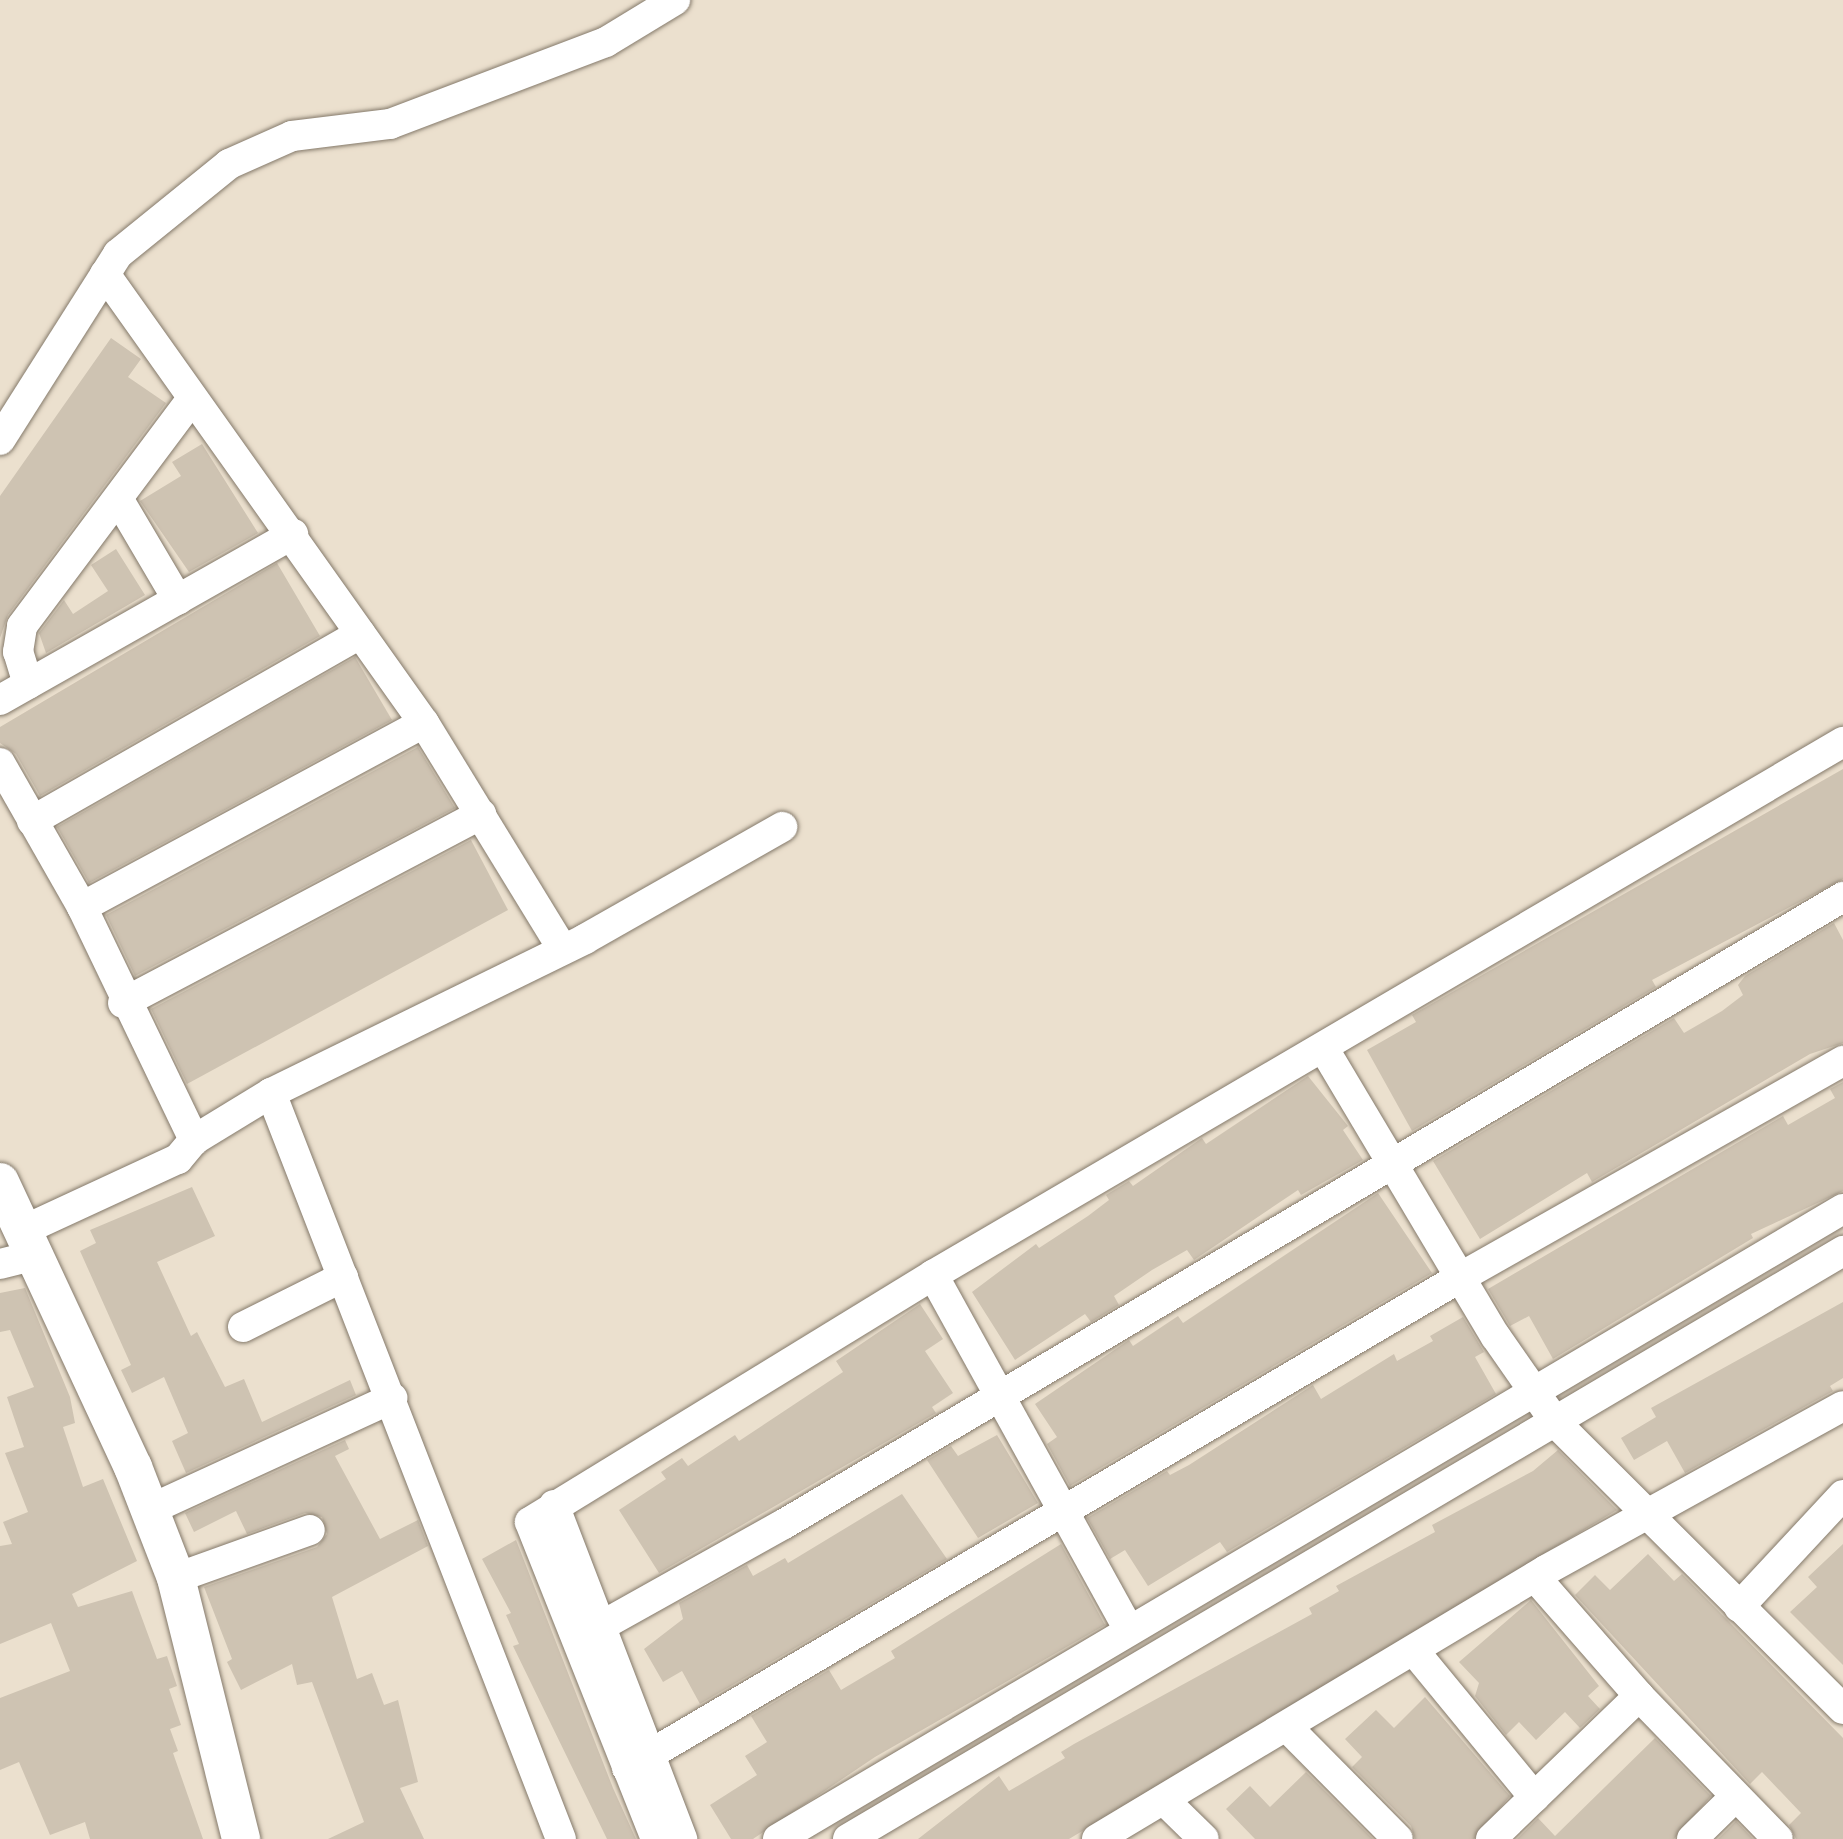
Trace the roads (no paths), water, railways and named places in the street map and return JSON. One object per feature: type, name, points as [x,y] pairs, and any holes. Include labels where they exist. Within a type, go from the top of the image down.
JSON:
[{"type":"street","points":[[0,440],[105,274],[139,234],[229,164],[292,136],[390,124],[606,42],[675,0]]},
{"type":"street","points":[[105,274],[192,399],[293,534],[424,723],[561,947]]},
{"type":"street","points":[[28,684],[18,652],[22,626],[192,399]]},
{"type":"street","points":[[119,500],[178,600]]},
{"type":"street","points":[[0,700],[293,534]]},
{"type":"street","points":[[32,821],[360,634]]},
{"type":"street","points":[[82,907],[424,723]]},
{"type":"street","points":[[656,1839],[638,1763],[590,1632],[554,1505],[933,1275],[1324,1049],[1843,742]]},
{"type":"street","points":[[0,763],[82,907],[123,1003],[194,1140]]},
{"type":"street","points":[[123,1003],[481,814]]},
{"type":"street","points":[[20,1250],[178,1159],[194,1140],[271,1093],[561,947],[782,827]]},
{"type":"street","points":[[590,1632],[1843,897]]},
{"type":"street","points":[[1324,1049],[1394,1160],[1461,1277],[1556,1423],[1843,1709]]},
{"type":"street","points":[[638,1763],[1461,1277],[1843,1061]]},
{"type":"street","points":[[271,1093],[561,1839]]},
{"type":"street","points":[[0,1182],[20,1250],[149,1510],[176,1578],[241,1839]]},
{"type":"street","points":[[778,1839],[1127,1627],[1843,1209]]},
{"type":"street","points":[[848,1839],[1843,1251]]},
{"type":"street","points":[[933,1275],[996,1396],[1127,1627]]},
{"type":"street","points":[[243,1327],[343,1277]]},
{"type":"street","points":[[149,1510],[392,1398]]},
{"type":"street","points":[[1097,1839],[1288,1728],[1535,1577],[1843,1406]]},
{"type":"street","points":[[1739,1607],[1839,1508]]},
{"type":"street","points":[[176,1578],[310,1530]]},
{"type":"street","points":[[1535,1577],[1639,1696],[1778,1839]]},
{"type":"street","points":[[1415,1652],[1534,1797]]},
{"type":"street","points":[[1491,1839],[1639,1696]]},
{"type":"street","points":[[1288,1728],[1398,1839]]},
{"type":"street","points":[[638,1763],[682,1839]]},
{"type":"street","points":[[1692,1839],[1735,1797]]},
{"type":"street","points":[[1165,1801],[1204,1839]]}]
